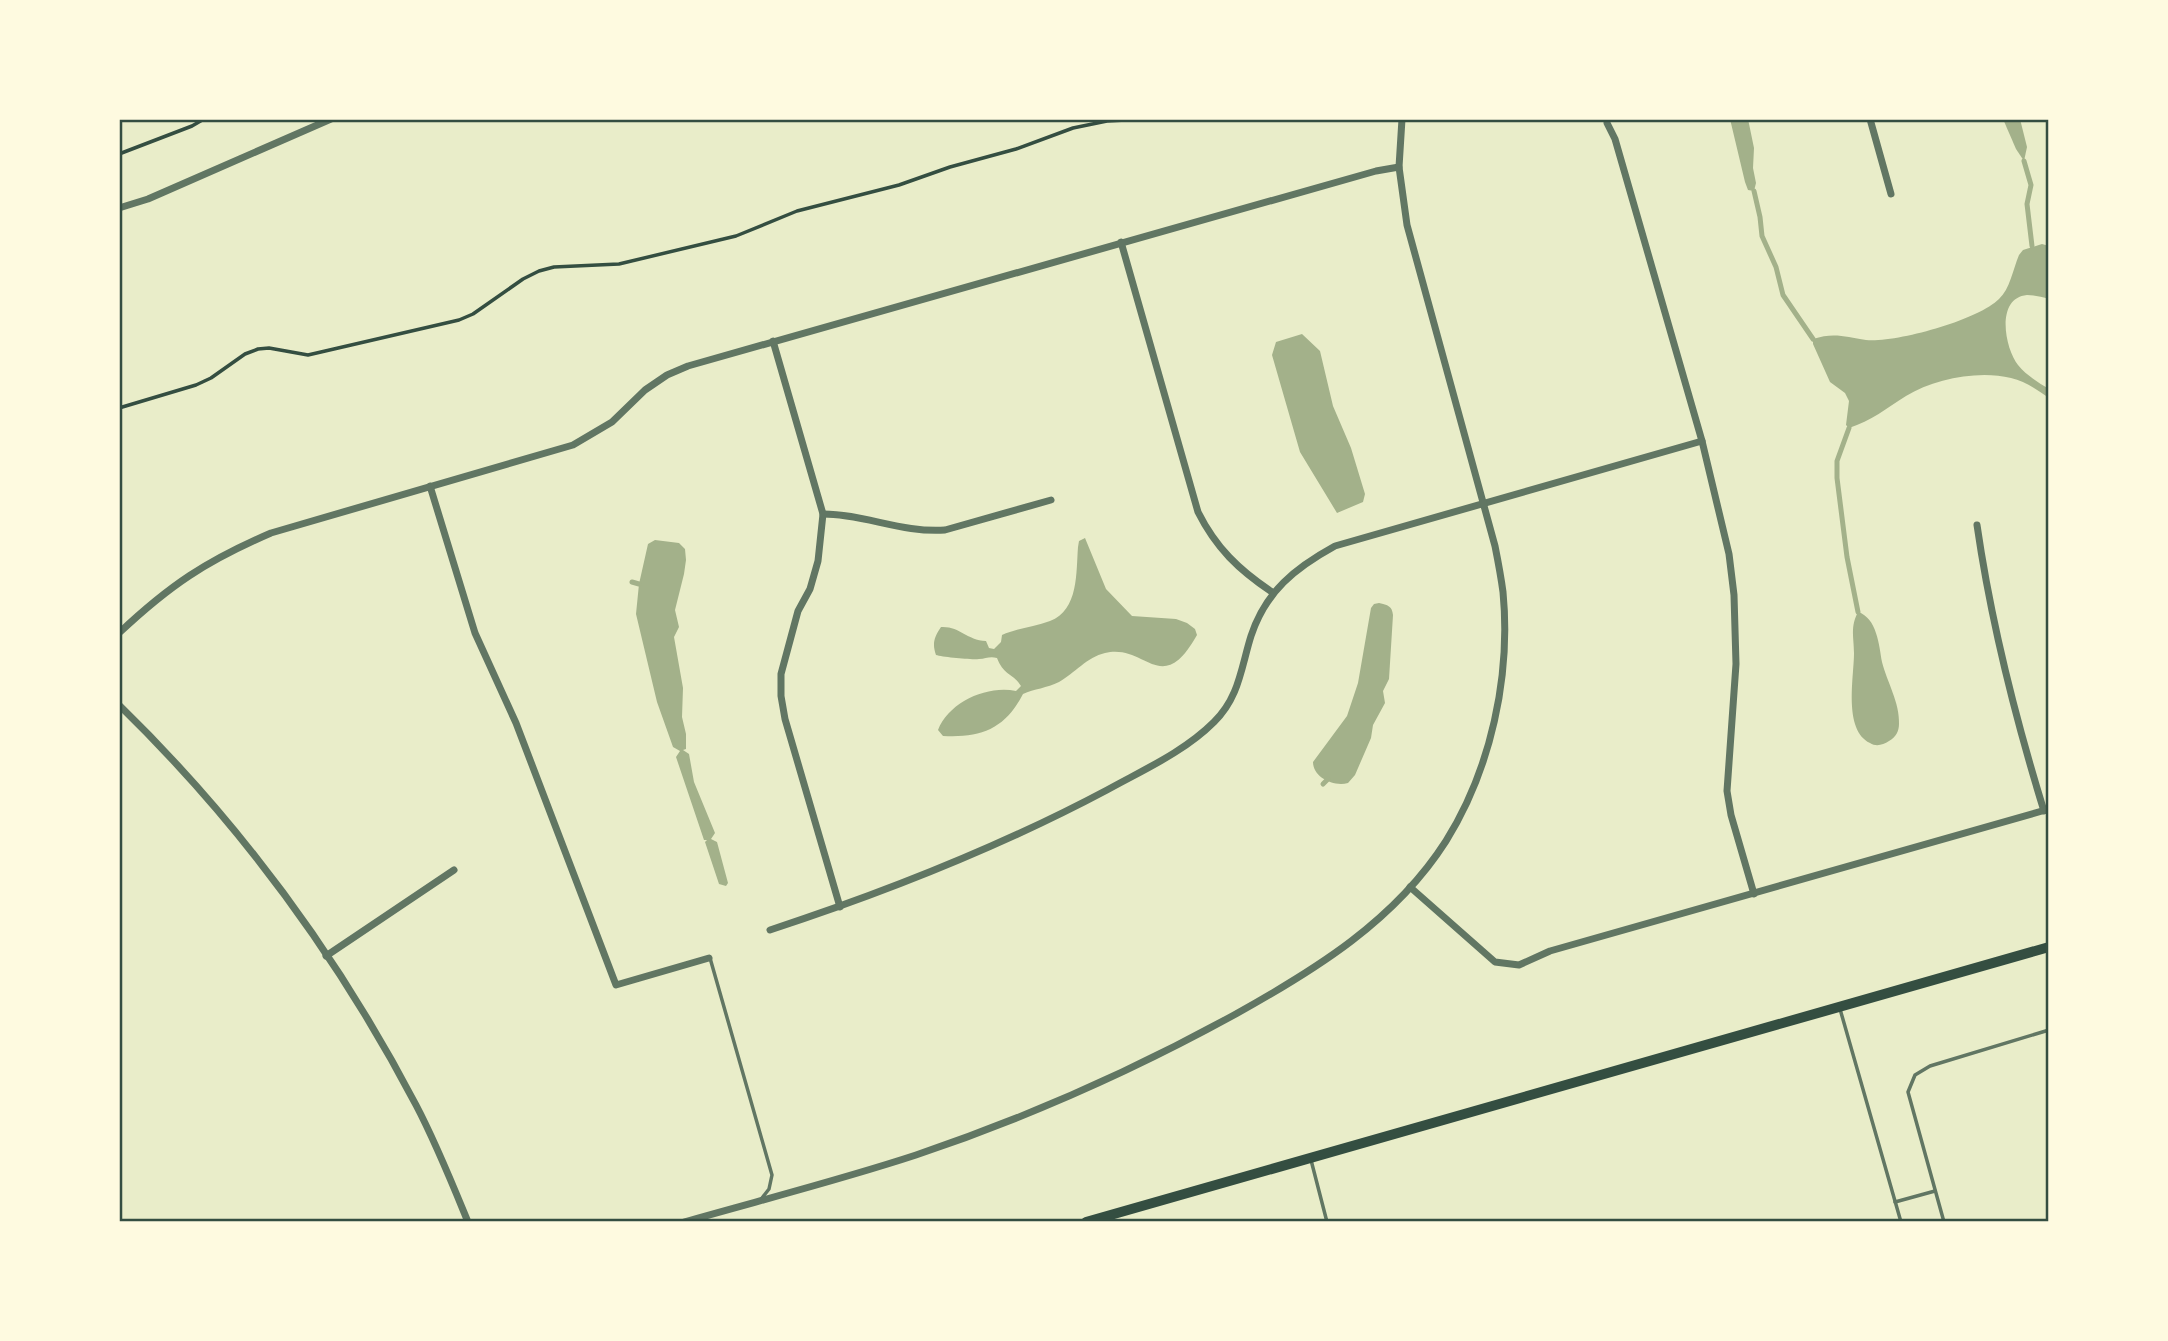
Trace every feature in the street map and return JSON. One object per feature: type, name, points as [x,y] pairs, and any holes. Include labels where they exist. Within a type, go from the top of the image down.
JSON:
[{"type":"main road","points":[[1086,1222],[1120,1217],[1310,1158],[2049,947]]},
{"type":"street","points":[[119,208],[148,199],[331,119]]},
{"type":"street","points":[[684,1222],[919,1154],[1048,1106],[1153,1058],[1277,991],[1332,957],[1378,921],[1410,887],[1445,841],[1470,795],[1486,750],[1500,690],[1504,649],[1503,593],[1495,545],[1407,225],[1399,167],[1402,119]]},
{"type":"street","points":[[1607,119],[1606,124],[1615,139],[1721,515],[1734,595],[1736,664],[1727,791],[1731,816],[1754,894]]},
{"type":"street","points":[[1870,119],[1891,194]]},
{"type":"street","points":[[119,633],[177,582],[236,548],[271,533],[573,445],[612,422],[645,390],[667,375],[688,366],[1121,242],[1376,171],[1399,167]]},
{"type":"street","points":[[1121,242],[1198,512],[1228,558],[1272,592]]},
{"type":"street","points":[[773,341],[822,514],[818,561],[810,589],[798,611],[789,640],[781,674],[781,696],[785,719],[841,907]]},
{"type":"street","points":[[770,930],[841,907],[968,858],[1059,815],[1185,746],[1216,720],[1237,688],[1251,636],[1272,592],[1312,558],[1335,546],[1702,441]]},
{"type":"street","points":[[430,486],[475,633],[516,723],[616,985],[709,958]]},
{"type":"street","points":[[822,514],[855,516],[910,530],[936,531],[1051,500]]},
{"type":"street","points":[[1410,887],[1474,942],[1485,956],[1507,965],[1519,965],[1550,951],[2046,810],[1998,643],[1977,525]]},
{"type":"street","points":[[119,705],[175,762],[228,823],[297,912],[373,1028],[412,1097],[468,1222]]},
{"type":"street","points":[[326,956],[454,870]]},
{"type":"lane","points":[[709,958],[772,1175],[769,1189],[761,1200]]},
{"type":"lane","points":[[1839,1007],[1901,1222]]},
{"type":"lane","points":[[1944,1222],[1908,1092],[1915,1075],[1930,1066],[2049,1030]]},
{"type":"lane","points":[[1310,1158],[1327,1222]]},
{"type":"lane","points":[[1895,1202],[1935,1191]]},
{"type":"path","points":[[119,154],[204,119]]},
{"type":"path","points":[[119,408],[196,385],[245,354],[258,349],[269,348],[308,355],[459,320],[473,314],[539,271],[554,267],[619,264],[736,236],[797,211],[899,185],[950,167],[1016,149],[1073,128],[1092,123],[1145,119]]},
{"type":"shaded area","points":[[1730,119],[1748,119],[1754,148],[1754,191],[1748,190],[1745,182]]},
{"type":"shaded area","points":[[2003,119],[2020,119],[2027,147],[2024,161],[2016,149]]},
{"type":"shaded area","points":[[2042,244],[2049,246],[2049,299],[2027,295],[2017,298],[2010,305],[2006,325],[2013,358],[2025,372],[2049,389],[2049,398],[2016,379],[1971,376],[1943,381],[1917,390],[1865,422],[1849,428],[1846,425],[1849,401],[1845,393],[1830,382],[1813,339],[1834,335],[1866,340],[1896,338],[1974,315],[2003,295],[2023,250]]},
{"type":"shaded area","points":[[1302,334],[1320,351],[1333,406],[1351,448],[1365,494],[1363,502],[1337,513],[1300,452],[1272,355],[1276,342]]},
{"type":"shaded area","points":[[1085,538],[1106,589],[1132,616],[1176,619],[1195,629],[1197,635],[1184,654],[1173,663],[1163,666],[1119,652],[1099,655],[1059,682],[1023,694],[1008,716],[990,729],[969,735],[943,736],[938,730],[943,720],[960,704],[981,693],[1016,691],[1021,686],[997,658],[970,659],[936,655],[934,641],[941,627],[986,641],[989,648],[994,649],[1001,642],[1002,635],[1059,616],[1071,599],[1079,541]]},
{"type":"shaded area","points":[[655,540],[679,543],[685,549],[684,574],[675,610],[679,627],[674,637],[683,688],[682,717],[686,749],[683,750],[689,754],[694,782],[715,833],[711,839],[717,842],[728,883],[726,886],[719,884],[705,842],[707,840],[704,840],[676,757],[680,751],[673,747],[657,702],[636,614],[639,584],[648,544]]},
{"type":"shaded area","points":[[1379,603],[1389,606],[1393,615],[1389,679],[1383,691],[1385,703],[1373,725],[1371,738],[1355,775],[1348,783],[1336,784],[1320,776],[1313,762],[1347,716],[1358,683],[1371,608]]},
{"type":"shaded area","points":[[1858,612],[1869,620],[1876,633],[1899,716],[1895,736],[1880,745],[1872,744],[1862,736],[1853,715],[1853,627]]},
{"type":"waterway","points":[[2024,161],[2031,185],[2027,204],[2032,246]]},
{"type":"waterway","points":[[1754,191],[1762,236],[1776,267],[1783,295],[1813,339]]},
{"type":"waterway","points":[[1849,428],[1837,461],[1837,478],[1847,557],[1858,612]]},
{"type":"waterway","points":[[632,582],[639,584]]},
{"type":"waterway","points":[[1323,784],[1328,779]]}]
